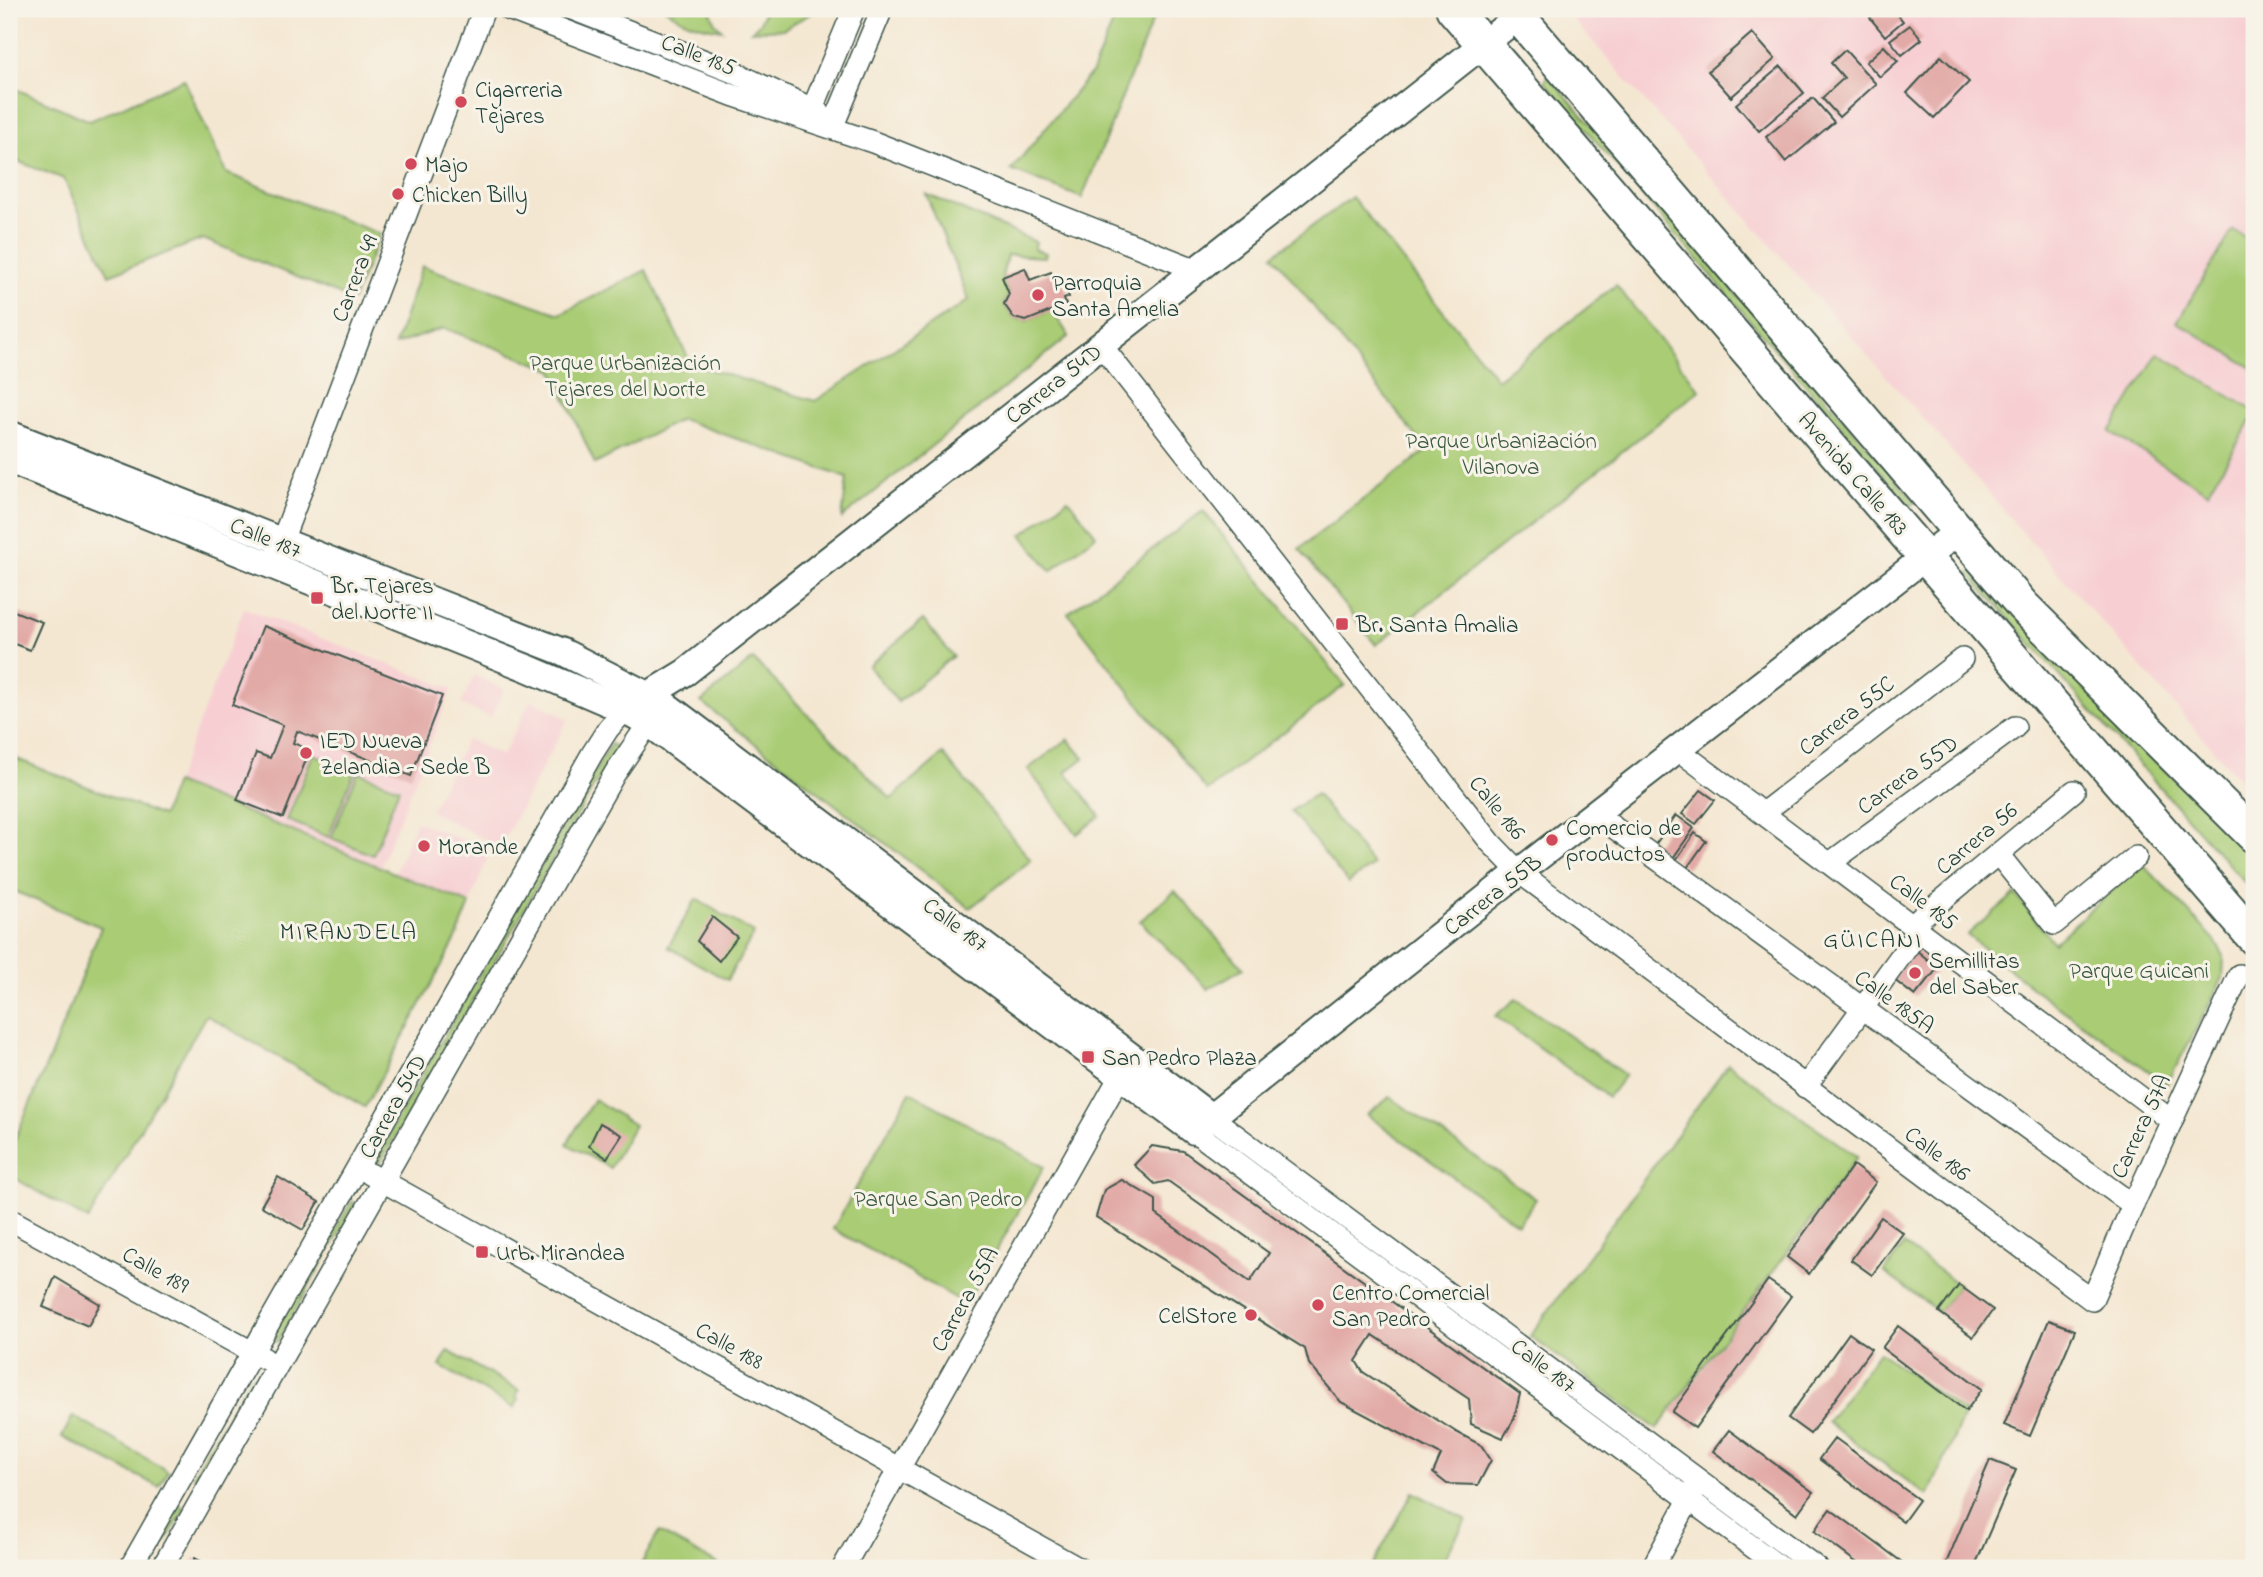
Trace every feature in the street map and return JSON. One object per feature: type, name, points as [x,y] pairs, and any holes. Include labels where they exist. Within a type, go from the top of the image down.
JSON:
[{"type":"main road","name":"Avenida Calle 183","points":[[1453,9],[2254,938]]},
{"type":"main road","name":"Avenida Calle 183","points":[[1516,12],[2045,629],[2254,835]]},
{"type":"main road","points":[[2164,833],[2232,889],[2254,911]]},
{"type":"street","name":"Carrera 49","points":[[277,554],[484,9]]},
{"type":"street","name":"Calle 185","points":[[508,9],[732,95],[810,114]]},
{"type":"street","name":"Calle 185","points":[[572,9],[733,72],[810,114],[873,142],[1197,270]]},
{"type":"street","points":[[810,114],[854,9]]},
{"type":"street","points":[[834,125],[882,9]]},
{"type":"street","name":"Carrera 54D","points":[[162,1568],[653,707],[686,672],[1484,44],[1516,12]]},
{"type":"street","name":"Calle 186","points":[[1101,345],[1518,873],[2092,1300]]},
{"type":"street","name":"Calle 187","points":[[11,447],[277,554],[625,710],[653,707]]},
{"type":"street","name":"Carrera 55B","points":[[1202,1124],[1594,813],[1959,531]]},
{"type":"street","name":"Calle 187","points":[[277,554],[563,652],[653,707],[1781,1568]]},
{"type":"street","name":"Carrera 55C","points":[[1763,813],[1962,659]]},
{"type":"street","name":"Carrera 54D","points":[[130,1568],[592,754],[625,710]]},
{"type":"street","name":"Carrera 55D","points":[[1830,863],[2015,727]]},
{"type":"street","name":"Calle 185","points":[[1677,749],[2172,1121]]},
{"type":"street","name":"Carrera 56","points":[[1805,1087],[1915,928],[2074,791]]},
{"type":"street","name":"Calle 185A","points":[[1594,813],[2133,1205]]},
{"type":"street","points":[[1998,854],[2054,924],[2136,857]]},
{"type":"street","name":"Carrera 57A","points":[[2092,1300],[2239,975]]},
{"type":"street","name":"Carrera 55A","points":[[843,1568],[1126,1066]]},
{"type":"street","name":"Calle 187","points":[[1202,1124],[1817,1568]]},
{"type":"street","name":"Calle 188","points":[[358,1167],[1077,1568]]},
{"type":"street","name":"Calle 189","points":[[9,1219],[277,1366]]},
{"type":"street","points":[[1652,1568],[1700,1481]]},
{"type":"street","points":[[176,1488],[200,1502]]},
{"type":"shaded area","points":[[1564,9],[2254,9],[2254,796]]},
{"type":"shaded area","name":"IED Nueva Zelandia - Sede B","points":[[244,608],[452,689],[380,867],[175,783]]},
{"type":"shaded area","points":[[474,675],[504,689],[491,718],[461,704]]},
{"type":"shaded area","points":[[531,700],[568,719],[500,847],[430,811],[467,739],[502,756]]},
{"type":"shaded area","points":[[416,821],[490,851],[470,904],[395,873]]},
{"type":"green space","points":[[666,9],[710,9],[715,23],[722,30],[685,21]]},
{"type":"green space","points":[[765,9],[819,9],[783,29],[751,31],[760,23]]},
{"type":"green space","points":[[1119,9],[1157,9],[1082,198],[1011,170],[1092,72]]},
{"type":"green space","points":[[1549,76],[1915,502],[1910,506],[1544,81]]},
{"type":"green space","points":[[184,79],[226,173],[380,234],[353,300],[203,239],[109,275],[64,179],[9,158],[9,86],[90,121]]},
{"type":"green space","name":"Parque Urbanización Tejares del Norte","points":[[926,194],[1036,242],[1034,249],[1046,253],[1045,257],[1007,255],[1002,277],[1009,294],[1004,304],[1014,318],[1026,321],[1052,310],[1069,336],[842,518],[847,478],[681,419],[595,464],[553,370],[444,328],[395,345],[422,266],[560,314],[646,270],[691,364],[815,401],[969,300]]},
{"type":"green space","name":"Parque Urbanización Vilanova","points":[[1352,197],[1497,379],[1616,285],[1700,390],[1376,645],[1299,549],[1427,450],[1273,255]]},
{"type":"green space","points":[[2233,230],[2254,242],[2254,369],[2177,322]]},
{"type":"green space","points":[[2158,353],[2254,411],[2254,416],[2208,492],[2110,432]]},
{"type":"green space","points":[[1068,499],[1096,535],[1051,571],[1022,535]]},
{"type":"green space","points":[[1203,511],[1345,685],[1207,791],[1068,613]]},
{"type":"green space","points":[[1974,569],[2128,733],[2254,856],[2254,893],[1969,574]]},
{"type":"green space","points":[[923,620],[953,656],[898,702],[868,666]]},
{"type":"green space","points":[[753,659],[891,799],[943,754],[1031,860],[970,908],[701,702]]},
{"type":"green space","points":[[1068,739],[1084,758],[1066,772],[1100,816],[1077,834],[1028,769]]},
{"type":"green space","points":[[611,744],[616,747],[380,1163],[374,1160]]},
{"type":"green space","points":[[313,754],[355,770],[328,837],[287,820]]},
{"type":"green space","points":[[9,756],[162,816],[175,783],[470,904],[456,939],[365,1107],[206,1015],[88,1220],[9,1175],[9,1153],[101,927],[9,889]]},
{"type":"green space","points":[[358,772],[399,788],[373,855],[331,838]]},
{"type":"green space","points":[[1316,794],[1373,865],[1348,883],[1291,811]]},
{"type":"green space","name":"Parque Guicani","points":[[2142,863],[2214,939],[2224,956],[2223,978],[2167,1084],[2043,996],[1967,935],[2015,894],[2054,943]]},
{"type":"green space","points":[[1175,891],[1243,968],[1208,989],[1140,921]]},
{"type":"green space","points":[[696,899],[754,933],[727,980],[668,947]]},
{"type":"green space","points":[[1516,999],[1625,1075],[1608,1097],[1495,1016]]},
{"type":"green space","points":[[1728,1064],[1857,1157],[1657,1429],[1530,1336]]},
{"type":"green space","name":"Parque San Pedro","points":[[910,1092],[1044,1167],[966,1304],[833,1229]]},
{"type":"green space","points":[[1390,1097],[1536,1199],[1518,1224],[1367,1115]]},
{"type":"green space","points":[[594,1099],[634,1125],[610,1168],[567,1144]]},
{"type":"green space","points":[[352,1201],[356,1204],[277,1342],[271,1339]]},
{"type":"green space","points":[[1904,1245],[1959,1285],[1939,1312],[1884,1272]]},
{"type":"green space","points":[[448,1351],[519,1390],[516,1397],[519,1399],[514,1408],[440,1366]]},
{"type":"green space","points":[[1879,1352],[1965,1413],[1928,1496],[1827,1422]]},
{"type":"green space","points":[[251,1375],[258,1380],[200,1480],[193,1476]]},
{"type":"green space","points":[[73,1416],[168,1471],[159,1487],[62,1437]]},
{"type":"green space","points":[[1413,1492],[1466,1520],[1439,1568],[1371,1568]]},
{"type":"green space","points":[[178,1504],[185,1508],[150,1568],[142,1568]]},
{"type":"green space","points":[[659,1532],[725,1568],[639,1568]]},
{"type":"building","points":[[1745,9],[1774,9],[1774,14],[1745,14]]},
{"type":"building","points":[[1881,9],[1893,9],[1903,21],[1885,36],[1870,18]]},
{"type":"building","points":[[1910,25],[1922,39],[1902,55],[1890,40]]},
{"type":"building","points":[[1752,33],[1775,59],[1731,97],[1708,71]]},
{"type":"building","points":[[1884,46],[1898,61],[1880,77],[1866,62]]},
{"type":"building","points":[[1845,50],[1876,84],[1839,117],[1822,98],[1844,78],[1831,63]]},
{"type":"building","points":[[1941,56],[1969,82],[1934,118],[1907,93]]},
{"type":"building","points":[[1781,66],[1804,93],[1759,131],[1736,104]]},
{"type":"building","points":[[1813,98],[1834,122],[1786,162],[1766,137]]},
{"type":"building","name":"Parroquia Santa Amelia","points":[[1025,268],[1030,280],[1051,272],[1054,280],[1061,277],[1069,297],[1064,299],[1066,305],[1026,321],[1014,318],[1004,304],[1009,294],[1002,277]]},
{"type":"building","points":[[9,609],[42,622],[30,650],[9,642]]},
{"type":"building","points":[[263,626],[442,696],[411,776],[297,731],[293,743],[310,750],[283,818],[237,800],[256,753],[270,758],[283,725],[232,705]]},
{"type":"building","points":[[1701,790],[1715,800],[1696,824],[1682,814]]},
{"type":"building","points":[[1676,815],[1694,828],[1673,858],[1655,845]]},
{"type":"building","points":[[1695,833],[1706,841],[1687,868],[1676,860]]},
{"type":"building","points":[[712,917],[737,937],[719,961],[697,941]]},
{"type":"building","name":"Semillitas del Saber","points":[[1916,950],[1938,968],[1915,996],[1893,979]]},
{"type":"building","points":[[600,1123],[622,1135],[607,1158],[589,1146]]},
{"type":"building","name":"Centro Comercial San Pedro","points":[[1152,1146],[1183,1151],[1520,1394],[1514,1419],[1503,1438],[1471,1424],[1469,1399],[1373,1335],[1356,1361],[1363,1372],[1481,1445],[1491,1460],[1478,1485],[1447,1484],[1433,1473],[1441,1455],[1341,1402],[1309,1364],[1305,1349],[1096,1217],[1104,1190],[1122,1180],[1156,1200],[1156,1214],[1250,1282],[1269,1253],[1168,1181],[1155,1184],[1134,1165]]},
{"type":"building","points":[[1853,1165],[1876,1182],[1809,1274],[1787,1257]]},
{"type":"building","points":[[278,1177],[319,1202],[303,1230],[261,1206]]},
{"type":"building","points":[[1881,1217],[1903,1233],[1872,1275],[1851,1260]]},
{"type":"building","points":[[55,1277],[100,1304],[88,1326],[43,1307]]},
{"type":"building","points":[[1768,1280],[1791,1296],[1695,1428],[1672,1412]]},
{"type":"building","points":[[1959,1285],[1993,1310],[1973,1337],[1939,1312]]},
{"type":"building","points":[[2049,1320],[2075,1330],[2030,1436],[2004,1425]]},
{"type":"building","points":[[1898,1326],[1982,1389],[1966,1411],[1882,1348]]},
{"type":"building","points":[[1849,1333],[1871,1349],[1810,1434],[1788,1418]]},
{"type":"building","points":[[1729,1430],[1813,1492],[1797,1514],[1713,1451]]},
{"type":"building","points":[[1835,1438],[1919,1500],[1903,1522],[1819,1459]]},
{"type":"building","points":[[1990,1460],[2016,1470],[1974,1568],[1944,1568]]},
{"type":"building","points":[[1830,1509],[1910,1568],[1864,1568],[1814,1531]]},
{"type":"building","points":[[195,1558],[213,1568],[190,1568]]},
{"type":"place","name":"Cigarreria Tejares","points":[[461,102]]},
{"type":"place","name":"Majo","points":[[411,164]]},
{"type":"place","name":"Chicken Billy","points":[[398,194]]},
{"type":"place","name":"Parroquia Santa Amelia","points":[[1038,295]]},
{"type":"place","name":"Br. Tejares del Norte II","points":[[317,598]]},
{"type":"place","name":"Br. Santa Amalia","points":[[1342,624]]},
{"type":"place","name":"IED Nueva Zelandia - Sede B","points":[[306,753]]},
{"type":"place","name":"Comercio de productos","points":[[1552,840]]},
{"type":"place","name":"Morande","points":[[424,846]]},
{"type":"place","name":"Semillitas del Saber","points":[[1915,973]]},
{"type":"place","name":"San Pedro Plaza","points":[[1088,1057]]},
{"type":"place","name":"Urb. Mirandea","points":[[482,1252]]},
{"type":"place","name":"Centro Comercial San Pedro","points":[[1318,1305]]},
{"type":"place","name":"CelStore","points":[[1251,1315]]},
{"type":"district","name":"MIRANDELA","points":[[349,931]]},
{"type":"district","name":"GÜICANI","points":[[1873,939]]}]
